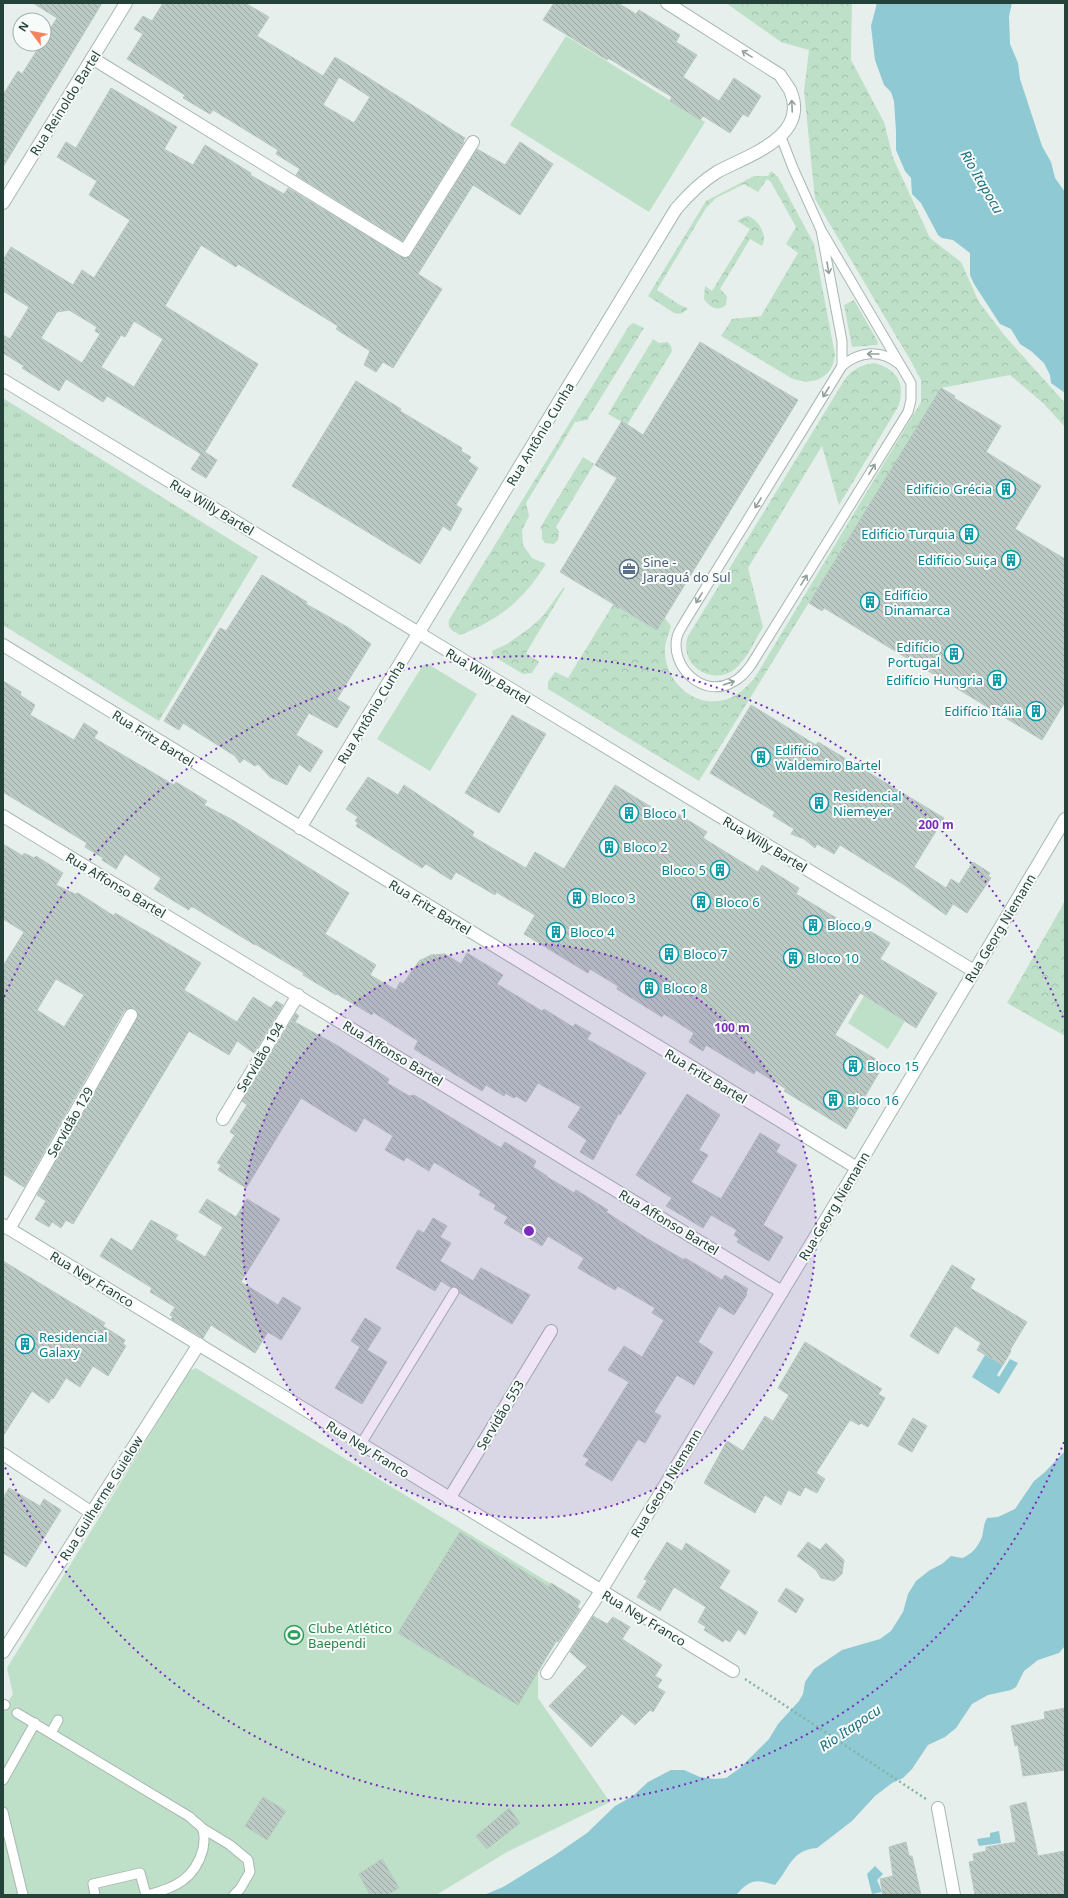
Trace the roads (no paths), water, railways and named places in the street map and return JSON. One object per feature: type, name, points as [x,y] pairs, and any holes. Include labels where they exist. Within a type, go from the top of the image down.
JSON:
[{"type":"street","name":"Rua Reinoldo Bartel","points":[[3,203],[126,3]]},
{"type":"street","name":"Rua Antônio Cunha","points":[[300,828],[676,209],[700,184],[717,173],[770,145],[781,137],[791,120],[793,108],[790,91],[780,75],[667,3]]},
{"type":"street","points":[[92,58],[406,251],[473,142]]},
{"type":"street","name":"Rua Willy Bartel","points":[[3,380],[974,971]]},
{"type":"street","name":"Rua Fritz Bartel","points":[[3,645],[857,1168]]},
{"type":"street","name":"Rua Affonso Bartel","points":[[3,816],[782,1292]]},
{"type":"street","name":"Rua Georg Niemann","points":[[547,1673],[601,1591],[857,1168],[1065,819]]},
{"type":"street","name":"Servidão 194","points":[[223,1119],[298,995]]},
{"type":"street","name":"Servidão 129","points":[[6,1227],[131,1016]]},
{"type":"street","name":"Rua Ney Franco","points":[[6,1227],[199,1344],[449,1499],[733,1671]]},
{"type":"street","name":"Servidão 553","points":[[449,1499],[551,1331]]},
{"type":"street","name":"Rua Guilherme Guielow","points":[[3,1652],[199,1344]]},
{"type":"street","points":[[3,1454],[92,1513]]},
{"type":"street","points":[[938,1808],[954,1895]]},
{"type":"lane","points":[[781,137],[793,168],[822,230],[903,368],[911,383],[911,400],[908,412],[743,676],[730,684],[712,686],[695,681],[683,669],[677,654],[677,637],[684,623],[842,366],[860,355],[876,353],[892,358],[903,368]]},
{"type":"lane","points":[[822,230],[842,341],[842,366]]},
{"type":"lane","points":[[361,1444],[454,1292]]},
{"type":"lane","points":[[17,1713],[190,1817],[202,1828],[230,1845],[248,1860],[250,1872],[240,1889],[234,1895]]},
{"type":"lane","points":[[51,1733],[58,1720]]},
{"type":"lane","points":[[3,1780],[34,1723]]},
{"type":"lane","points":[[3,1812],[23,1895]]},
{"type":"lane","points":[[95,1895],[93,1884],[140,1872],[147,1895],[170,1889],[191,1874],[197,1867],[204,1843],[202,1828]]},
{"type":"water","name":"Rio Itapocu","points":[[877,3],[1012,3],[1009,16],[1010,44],[1018,63],[1020,79],[1042,146],[1051,162],[1055,178],[1065,192],[1065,393],[1051,383],[1050,375],[1044,363],[1031,351],[1020,344],[1011,329],[1000,324],[974,284],[970,275],[970,253],[953,240],[942,238],[938,235],[921,203],[912,194],[911,178],[905,171],[896,150],[894,101],[891,92],[884,85],[875,60],[871,26]]},
{"type":"water","points":[[985,1355],[1003,1365],[997,1375],[999,1377],[1010,1359],[1018,1363],[999,1394],[972,1377]]},
{"type":"water","name":"Rio Itapocu","points":[[1065,1451],[1065,1646],[1059,1653],[1038,1660],[1024,1671],[1016,1687],[1011,1690],[988,1695],[972,1704],[956,1728],[945,1737],[928,1745],[912,1769],[903,1778],[892,1783],[875,1796],[852,1821],[817,1848],[808,1849],[796,1856],[775,1885],[758,1881],[750,1883],[736,1895],[484,1895],[503,1887],[555,1855],[587,1833],[615,1806],[633,1796],[648,1782],[671,1770],[684,1770],[700,1777],[714,1779],[726,1778],[740,1768],[769,1739],[778,1724],[799,1701],[803,1694],[805,1682],[814,1669],[842,1650],[880,1639],[891,1631],[903,1612],[908,1594],[916,1581],[930,1570],[942,1564],[951,1556],[962,1558],[971,1553],[982,1537],[987,1518],[998,1517],[1015,1509],[1034,1481]]},
{"type":"water","points":[[999,1831],[1001,1843],[979,1846],[977,1839],[990,1837],[990,1833]]},
{"type":"water","points":[[875,1866],[883,1874],[877,1880],[882,1892],[872,1894],[867,1874]]},
{"type":"place","name":"Edifício Grécia","points":[[1006,489]]},
{"type":"place","name":"Edifício Turquia","points":[[969,534]]},
{"type":"place","name":"Edifício Suiça","points":[[1011,560]]},
{"type":"place","name":"Sine - Jaraguá do Sul","points":[[629,569]]},
{"type":"place","name":"Edifício Dinamarca","points":[[870,602]]},
{"type":"place","name":"Edifício Portugal","points":[[954,654]]},
{"type":"place","name":"Edifício Hungria","points":[[997,680]]},
{"type":"place","name":"Edifício Itália","points":[[1036,711]]},
{"type":"place","name":"Edifício Waldemiro Bartel","points":[[761,757]]},
{"type":"place","name":"Residencial Niemeyer","points":[[819,803]]},
{"type":"place","name":"Bloco 1","points":[[629,813]]},
{"type":"place","name":"Bloco 2","points":[[609,847]]},
{"type":"place","name":"Bloco 5","points":[[720,870]]},
{"type":"place","name":"Bloco 3","points":[[577,898]]},
{"type":"place","name":"Bloco 6","points":[[701,902]]},
{"type":"place","name":"Bloco 9","points":[[813,925]]},
{"type":"place","name":"Bloco 4","points":[[556,932]]},
{"type":"place","name":"Bloco 7","points":[[669,954]]},
{"type":"place","name":"Bloco 10","points":[[793,958]]},
{"type":"place","name":"Bloco 8","points":[[649,988]]},
{"type":"place","name":"Bloco 15","points":[[853,1066]]},
{"type":"place","name":"Bloco 16","points":[[833,1100]]},
{"type":"place","name":"Residencial Galaxy","points":[[25,1344]]},
{"type":"place","name":"Clube Atlético Baependi","points":[[294,1635]]}]
